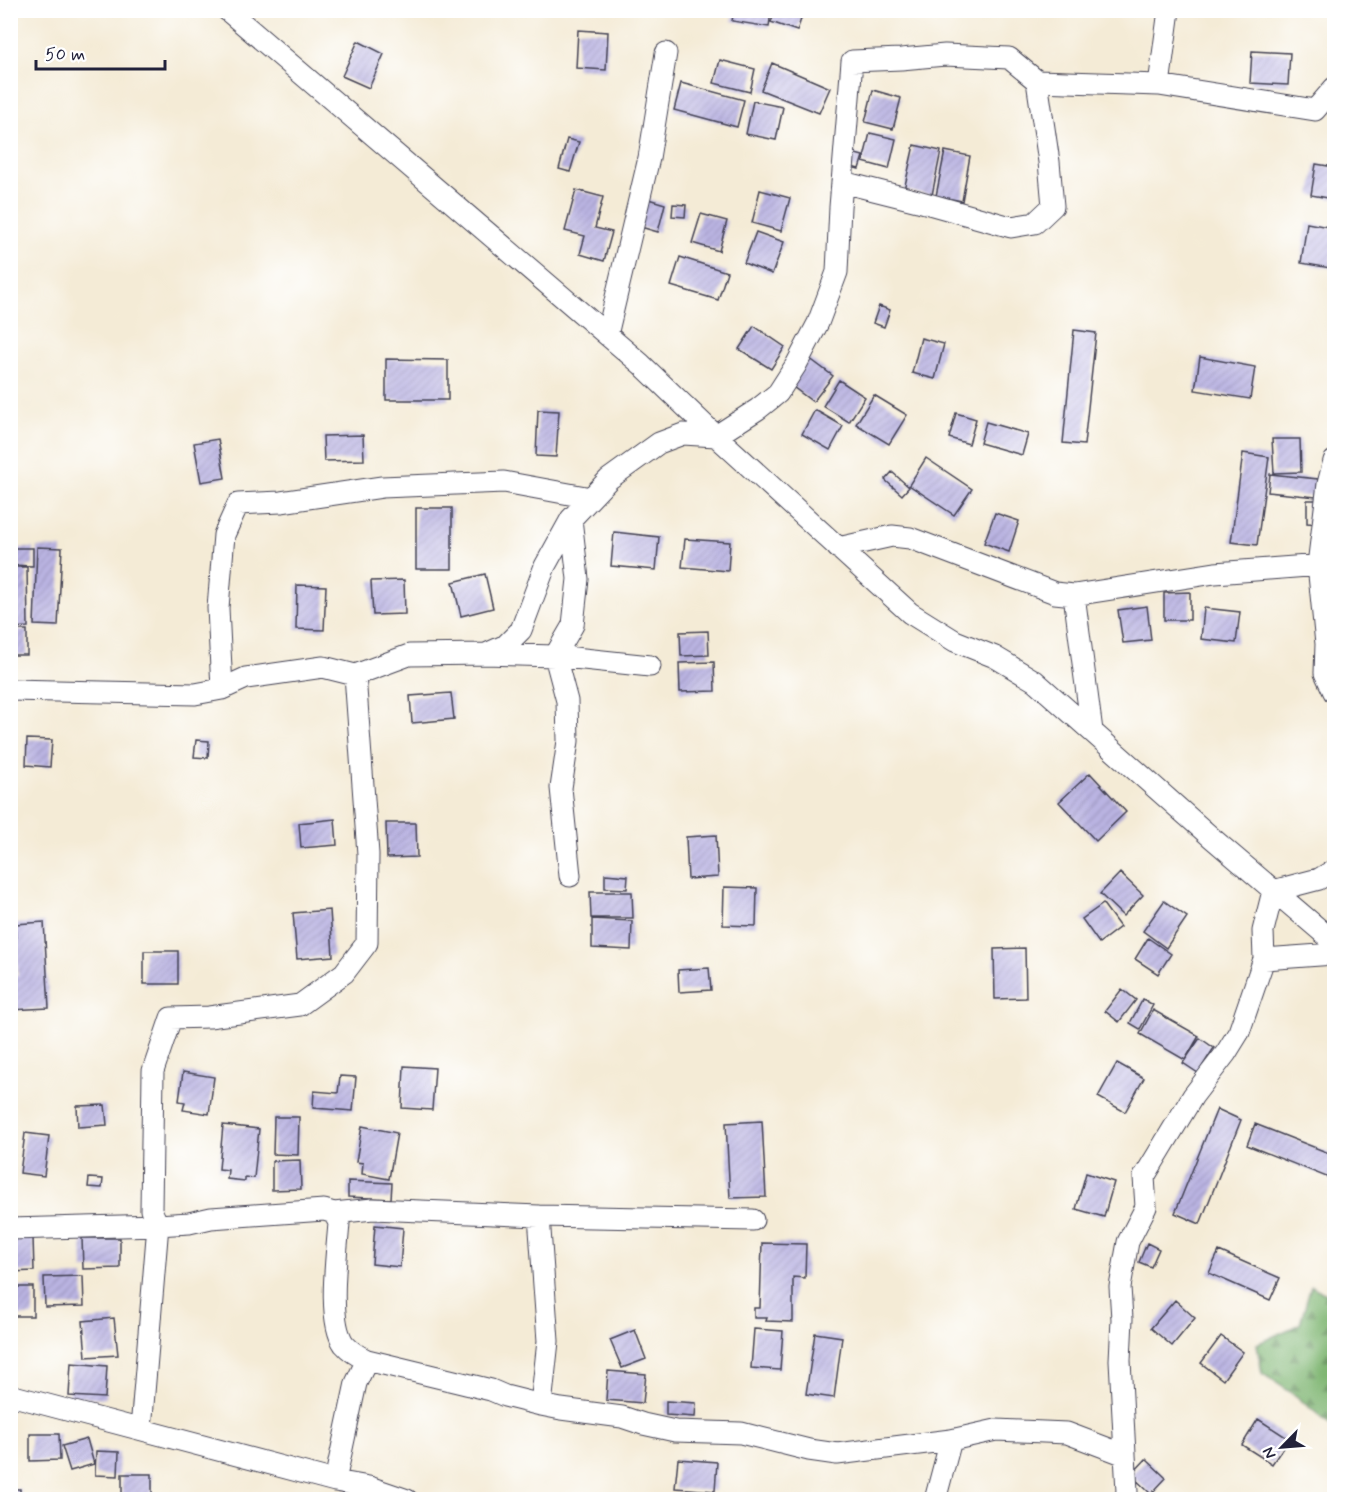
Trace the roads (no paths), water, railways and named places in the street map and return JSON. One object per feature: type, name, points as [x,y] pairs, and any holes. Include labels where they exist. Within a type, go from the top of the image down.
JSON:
[{"type":"street","points":[[227,10],[641,364],[716,436],[910,613],[955,641],[995,657],[1035,681],[1212,838],[1335,942]]},
{"type":"street","points":[[1159,85],[1169,10]]},
{"type":"street","points":[[607,335],[649,158],[666,53]]},
{"type":"street","points":[[486,654],[506,645],[521,630],[546,566],[571,519],[609,479],[659,443],[683,434],[716,436],[778,393],[796,365],[818,323],[837,272],[852,61],[945,56],[1009,58],[1037,81],[1159,85],[1325,112],[1335,88]]},
{"type":"street","points":[[842,182],[1011,227],[1035,223],[1053,206],[1037,81]]},
{"type":"street","points":[[1335,461],[1328,484],[1325,673],[1335,692]]},
{"type":"street","points":[[222,689],[218,608],[223,545],[224,535],[238,504],[280,502],[382,487],[504,482],[591,498]]},
{"type":"street","points":[[570,876],[561,788],[568,741],[567,701],[555,656],[573,625],[578,579],[571,519]]},
{"type":"street","points":[[838,548],[892,536],[910,537],[1055,593],[1074,595],[1215,573],[1326,564]]},
{"type":"street","points":[[1074,595],[1092,731]]},
{"type":"street","points":[[10,690],[195,694],[222,689],[246,678],[323,667],[355,675],[410,655],[555,656],[650,666]]},
{"type":"street","points":[[141,1429],[158,1225],[151,1210],[153,1071],[171,1018],[209,1017],[300,1005],[344,973],[367,943],[368,854],[355,675]]},
{"type":"street","points":[[1273,891],[1319,879],[1335,870]]},
{"type":"street","points":[[1124,1500],[1127,1492],[1120,1360],[1122,1319],[1120,1287],[1128,1242],[1146,1207],[1144,1178],[1193,1096],[1239,1032],[1264,959],[1263,931],[1273,891]]},
{"type":"street","points":[[1264,959],[1335,954]]},
{"type":"street","points":[[10,1228],[158,1225],[259,1214],[324,1210],[334,1213],[373,1209],[539,1216],[753,1220]]},
{"type":"street","points":[[334,1213],[339,1223],[334,1307],[336,1325],[343,1342],[353,1353],[367,1360],[561,1409],[622,1417],[675,1431],[741,1433],[809,1450],[837,1454],[951,1440],[996,1430],[1067,1433],[1125,1455]]},
{"type":"street","points":[[539,1216],[548,1341],[542,1405]]},
{"type":"street","points":[[335,1481],[356,1383],[367,1360]]},
{"type":"street","points":[[10,1395],[335,1481],[369,1487],[406,1500]]},
{"type":"street","points":[[935,1500],[951,1440]]}]
